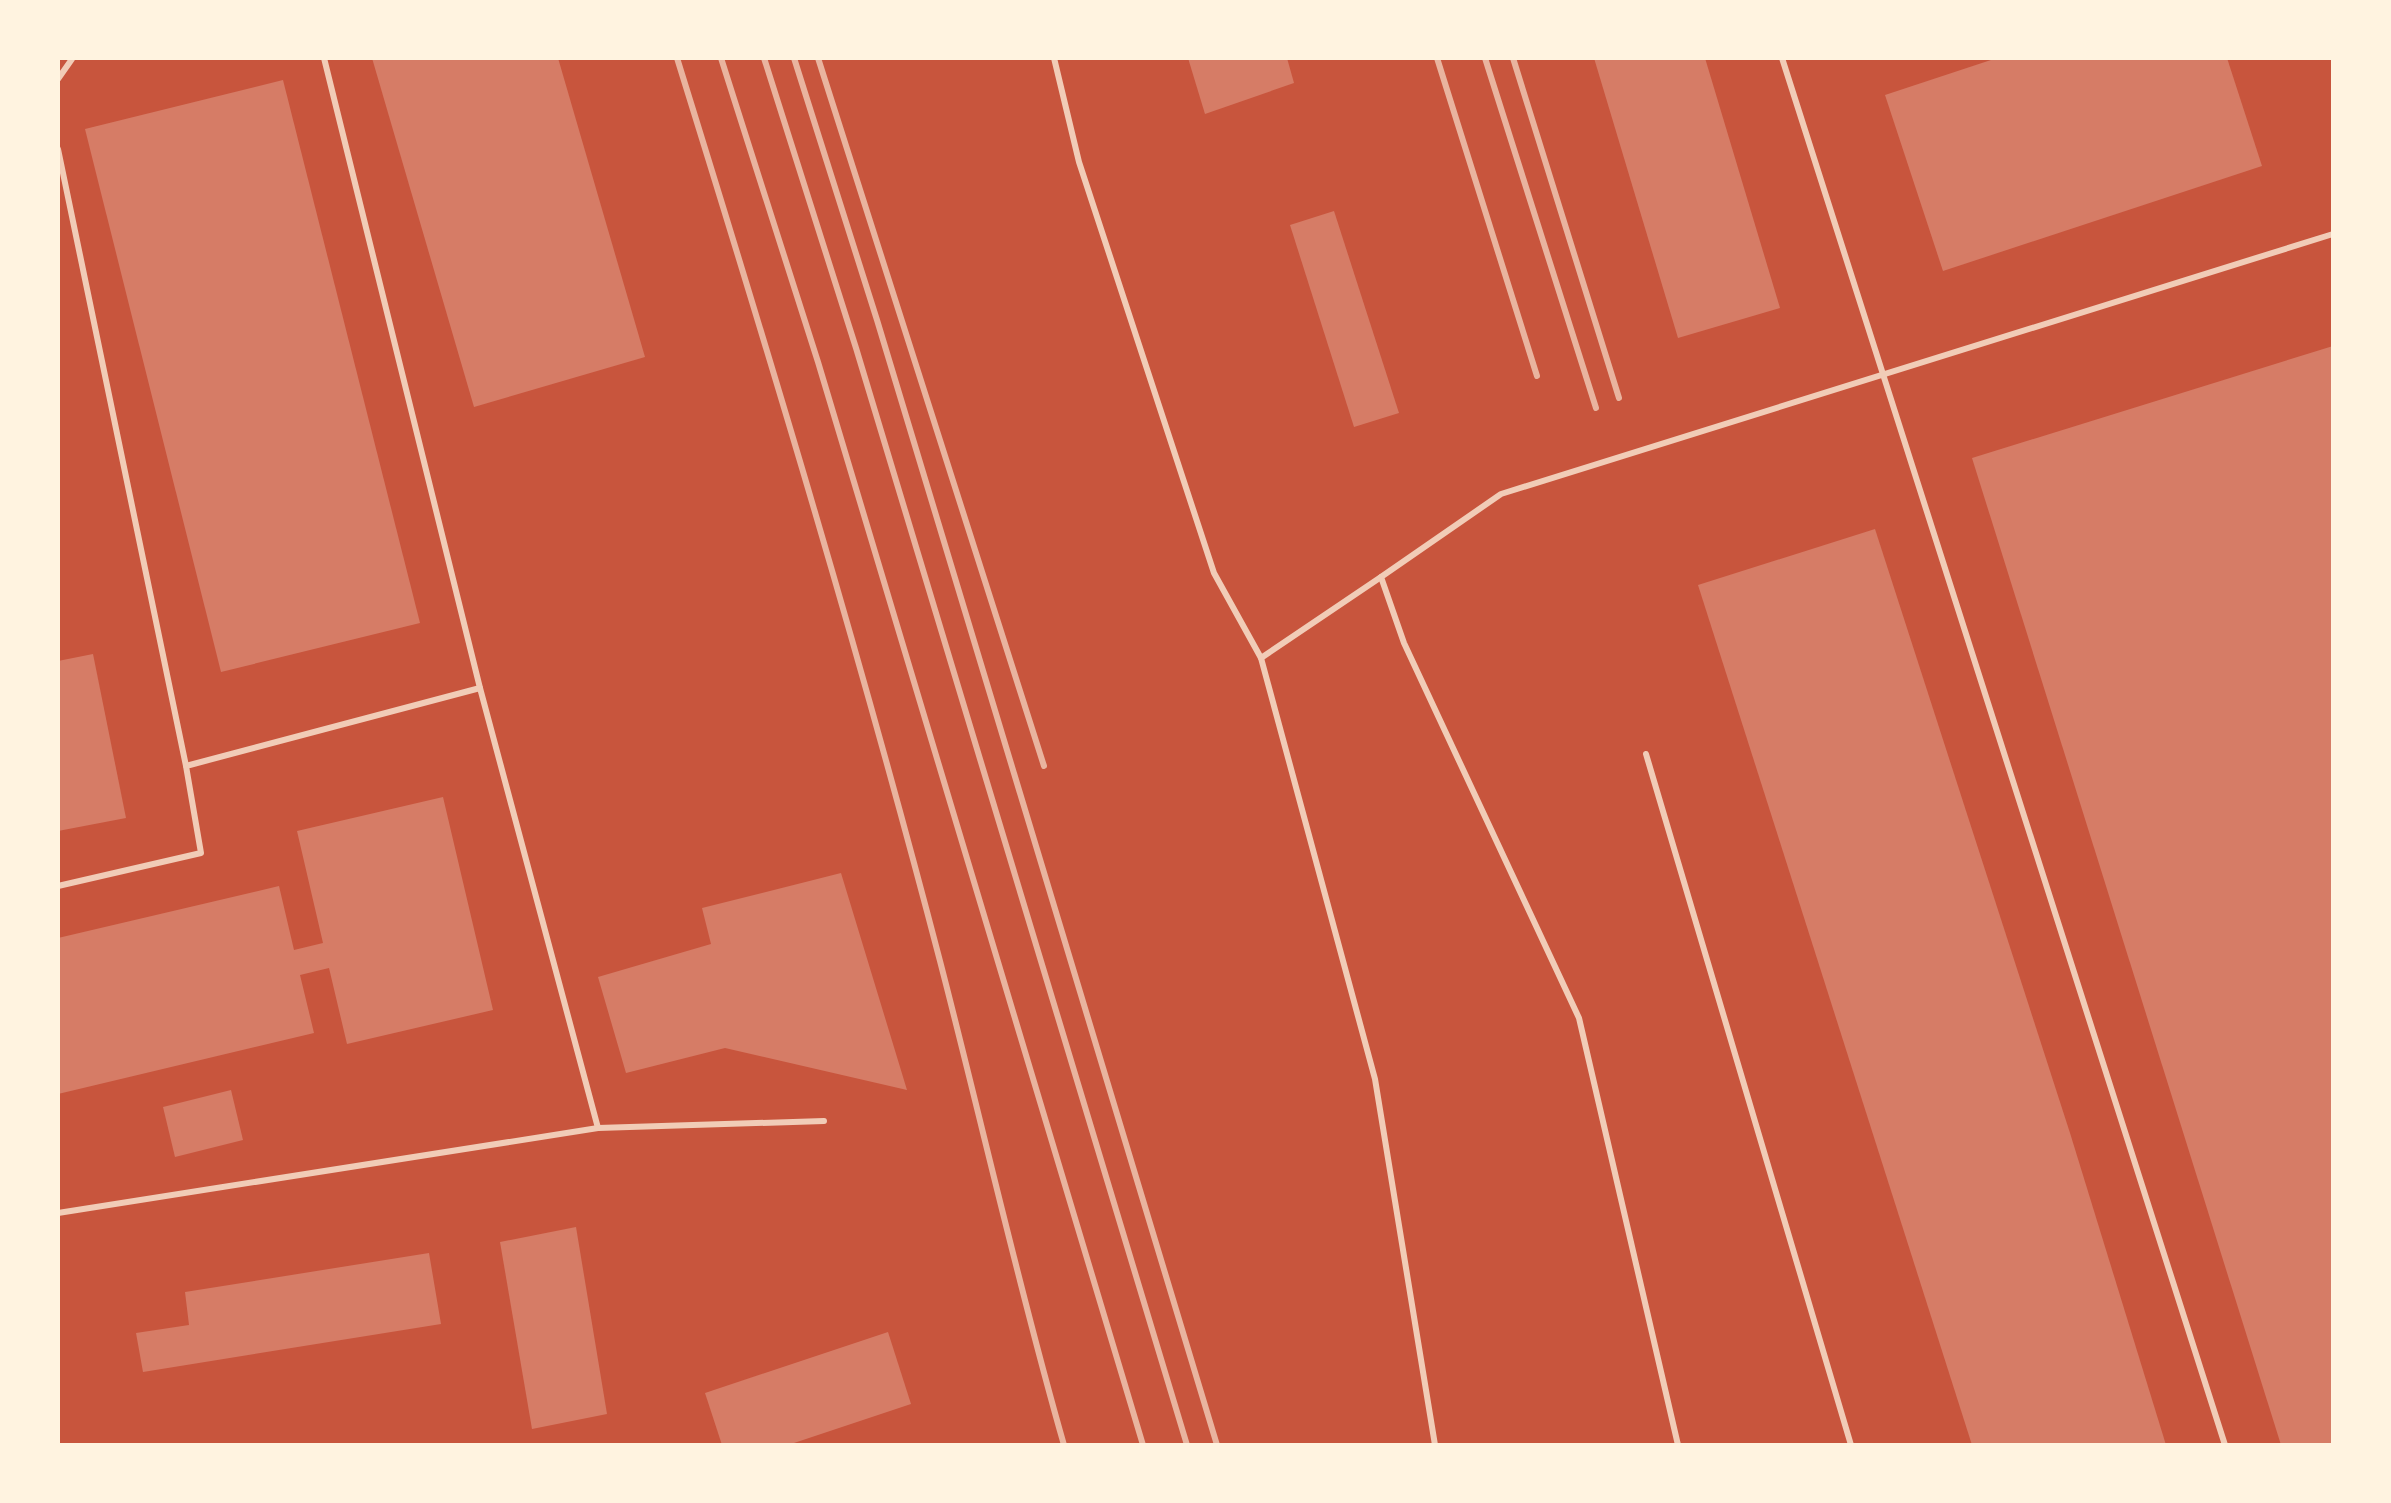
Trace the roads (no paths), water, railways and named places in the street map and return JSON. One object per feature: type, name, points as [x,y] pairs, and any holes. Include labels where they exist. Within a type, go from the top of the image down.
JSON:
[{"type":"lane","points":[[58,79],[73,58]]},
{"type":"lane","points":[[324,58],[480,688],[598,1128]]},
{"type":"lane","points":[[1054,58],[1079,162],[1214,573],[1261,658],[1375,1079],[1435,1445]]},
{"type":"lane","points":[[1782,58],[2225,1445]]},
{"type":"lane","points":[[58,149],[186,766],[201,853],[58,886]]},
{"type":"lane","points":[[1261,658],[1501,494],[2333,234]]},
{"type":"lane","points":[[1381,577],[1404,643],[1579,1018],[1678,1445]]},
{"type":"lane","points":[[186,766],[480,688]]},
{"type":"lane","points":[[1646,754],[1851,1445]]},
{"type":"lane","points":[[58,1213],[598,1128],[824,1121]]},
{"type":"railway","points":[[677,58],[879,734],[1064,1445]]},
{"type":"railway","points":[[721,58],[818,362],[1143,1445]]},
{"type":"railway","points":[[764,58],[856,348],[1187,1445]]},
{"type":"railway","points":[[794,58],[877,320],[1217,1445]]},
{"type":"railway","points":[[818,58],[1044,766]]},
{"type":"railway","points":[[1437,58],[1537,376]]},
{"type":"railway","points":[[1485,58],[1596,408]]},
{"type":"railway","points":[[1513,58],[1619,398]]}]
